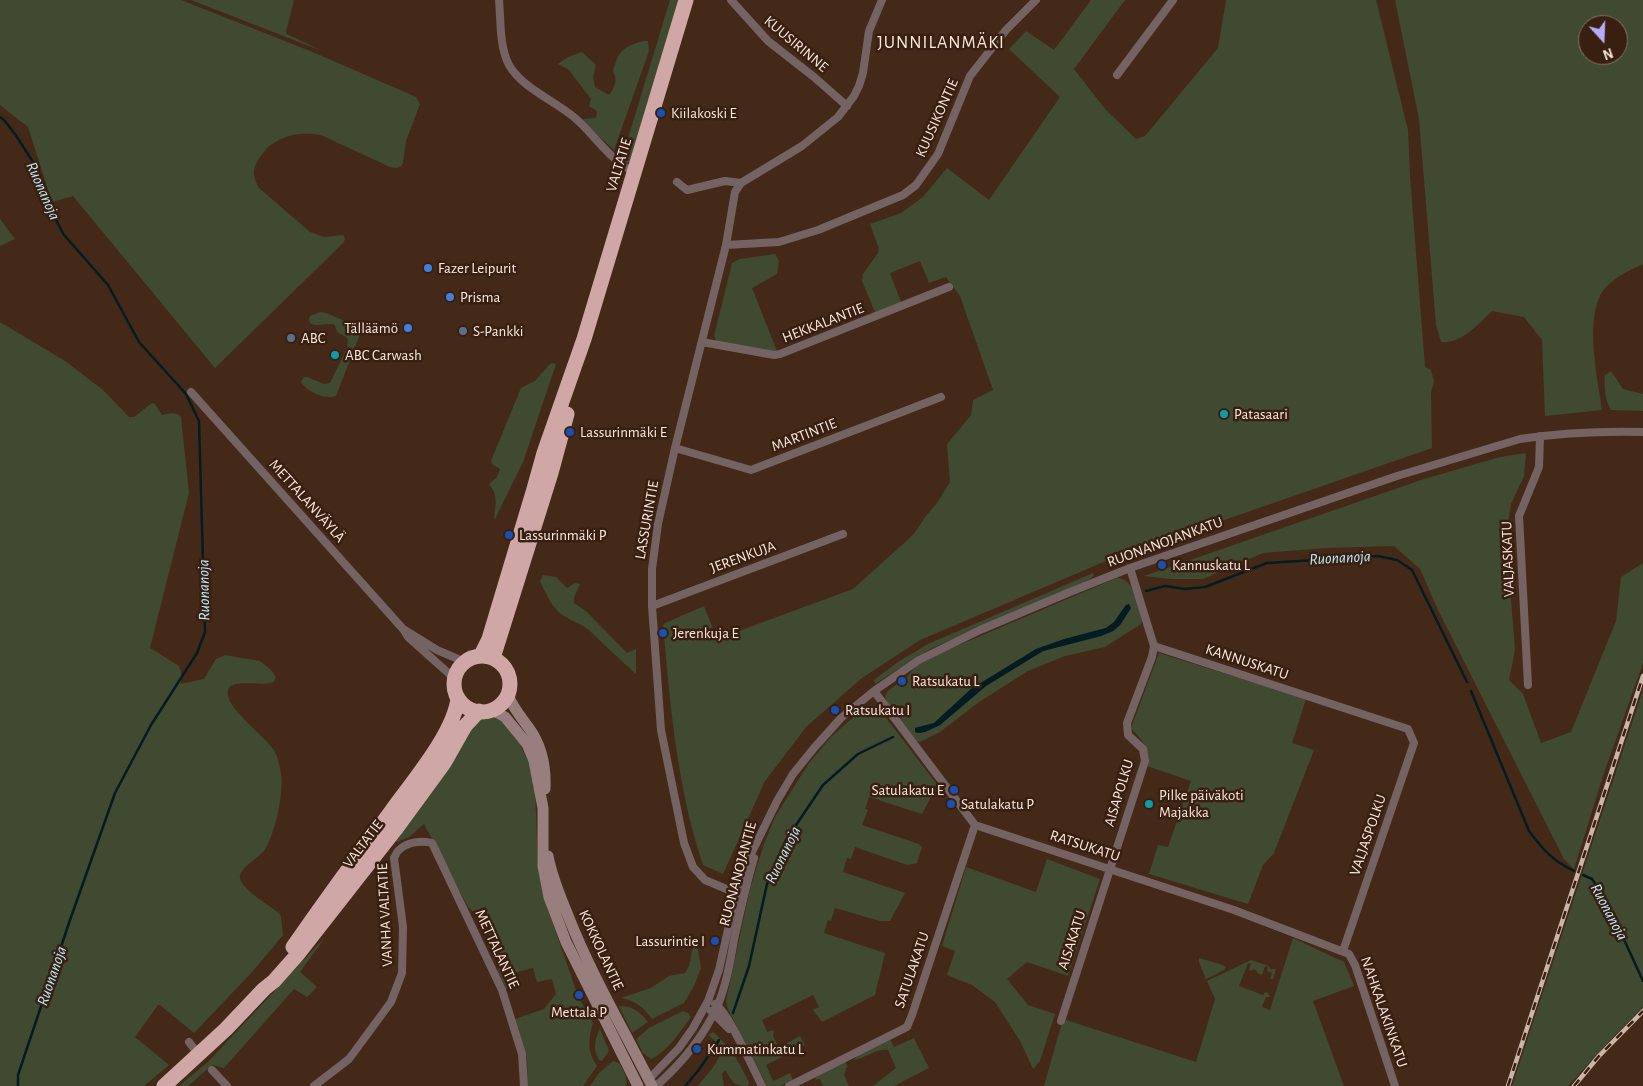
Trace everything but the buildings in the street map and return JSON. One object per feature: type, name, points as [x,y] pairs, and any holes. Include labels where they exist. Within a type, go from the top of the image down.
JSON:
[{"type":"highway","name":"VALTATIE","points":[[487,657],[551,473],[584,339],[686,0]]},
{"type":"highway","points":[[472,657],[487,657],[506,667],[510,676],[508,695],[503,703],[486,710],[473,710],[458,698],[454,685],[455,679],[459,668],[472,657]]},
{"type":"highway","name":"VALTATIE","points":[[264,989],[269,977],[290,951],[428,760],[453,719],[457,710],[458,698]]},
{"type":"highway","name":"VALTATIE","points":[[164,1086],[226,1029],[264,989],[274,982],[349,890],[436,775],[465,726],[486,710]]},
{"type":"main road","name":"KOKKOLANTIE","points":[[508,695],[514,709],[531,730],[541,750],[545,784],[543,866],[549,897],[566,942],[647,1084]]},
{"type":"main road","name":"KOKKOLANTIE","points":[[486,710],[505,717],[527,744],[534,761],[543,808]]},
{"type":"street","points":[[499,0],[506,56],[515,73],[539,93],[575,118],[618,162],[635,172]]},
{"type":"street","name":"KUUSIRINNE","points":[[731,0],[768,41],[847,106]]},
{"type":"street","points":[[678,182],[687,190],[725,181],[741,183],[802,146],[827,127],[847,106],[859,86],[863,73],[869,31],[882,0]]},
{"type":"street","name":"KUUSIKONTIE","points":[[726,245],[779,242],[818,230],[903,195],[916,185],[938,154],[970,76],[1006,30],[1036,0]]},
{"type":"street","points":[[1117,75],[1173,0]]},
{"type":"street","name":"LASSURINTIE","points":[[740,895],[704,880],[693,867],[684,843],[661,730],[652,606],[652,569],[655,539],[675,448],[726,245],[736,192],[741,183]]},
{"type":"street","name":"HEKKALANTIE","points":[[702,342],[774,355],[780,354],[949,287]]},
{"type":"street","name":"METTALANVÄYLÄ","points":[[191,392],[403,628],[408,637],[455,679]]},
{"type":"street","name":"MARTINTIE","points":[[675,448],[751,470],[941,396]]},
{"type":"street","name":"RUONANOJANKATU","points":[[768,818],[793,774],[814,748],[841,718],[874,691],[919,660],[1025,611],[1130,568],[1397,476],[1520,439],[1608,432],[1643,432]]},
{"type":"street","name":"VALJASKATU","points":[[1528,685],[1519,516],[1539,467],[1540,436]]},
{"type":"street","name":"JERENKUJA","points":[[652,606],[843,534]]},
{"type":"street","points":[[1130,568],[1154,646]]},
{"type":"street","name":"METTALANVÄYLÄ","points":[[403,628],[437,650],[465,662]]},
{"type":"street","name":"KANNUSKATU","points":[[1154,646],[1408,729]]},
{"type":"street","name":"AISAPOLKU","points":[[1109,868],[1145,761],[1143,749],[1128,735],[1127,723],[1152,657],[1154,646]]},
{"type":"street","points":[[874,691],[975,825]]},
{"type":"street","name":"VALJASPOLKU","points":[[1343,951],[1414,743],[1408,729]]},
{"type":"street","name":"RUONANOJANTIE","points":[[647,1084],[679,1048],[707,1004],[719,970],[750,856],[768,818]]},
{"type":"street","name":"RATSUKATU","points":[[975,825],[1234,910],[1343,951]]},
{"type":"street","name":"SATULAKATU","points":[[789,1086],[906,1027],[915,1007],[975,825]]},
{"type":"street","name":"METTALANTIE","points":[[417,842],[425,841],[432,844],[502,990],[522,1054],[524,1086]]},
{"type":"street","name":"VANHA VALTATIE","points":[[314,1086],[349,1059],[392,1002],[402,973],[403,928],[394,858],[398,850],[417,842]]},
{"type":"street","name":"AISAKATU","points":[[1061,1021],[1109,868]]},
{"type":"street","name":"RUONANOJANTIE","points":[[647,1084],[668,1076],[684,1057],[718,1005],[728,970],[740,895]]},
{"type":"street","name":"NAHKALAKINKATU","points":[[1343,951],[1349,954],[1355,965],[1395,1086]]},
{"type":"street","points":[[707,1004],[718,1005],[732,1026],[735,1036],[762,1086]]},
{"type":"street","points":[[707,1004],[735,1036]]},
{"type":"street","points":[[189,1042],[199,1054]]},
{"type":"street","points":[[212,1070],[227,1086]]},
{"type":"green space","points":[[0,0],[181,0],[315,53],[416,97],[420,104],[406,141],[403,163],[397,168],[390,167],[321,135],[312,134],[287,136],[266,149],[258,161],[254,172],[259,188],[310,232],[324,237],[343,235],[345,238],[344,242],[215,368],[73,196],[52,202],[28,127],[0,105]]},
{"type":"green space","points":[[191,0],[294,0],[286,31],[287,34],[322,51]]},
{"type":"green space","points":[[670,0],[679,0],[630,161],[626,164],[622,158]]},
{"type":"green space","points":[[1091,0],[1125,0],[1074,69],[1105,109],[1136,139],[1145,136],[1218,48],[1226,0],[1376,0],[1408,130],[1425,367],[1431,370],[1434,381],[1431,392],[1432,448],[1106,561],[920,640],[862,678],[807,726],[765,781],[723,874],[703,865],[694,836],[676,746],[663,624],[704,606],[717,639],[853,589],[913,535],[937,503],[950,482],[947,444],[971,415],[973,400],[993,390],[960,296],[946,277],[929,283],[920,261],[890,273],[902,305],[875,312],[862,281],[863,274],[879,249],[870,224],[901,213],[923,197],[947,168],[989,200],[1060,97],[1009,49],[1026,31],[1054,50]]},
{"type":"green space","points":[[1395,0],[1643,0],[1643,264],[1611,282],[1599,297],[1595,311],[1593,328],[1595,363],[1602,410],[1545,416],[1542,340],[1524,317],[1492,311],[1469,332],[1449,342],[1441,342],[1436,325],[1419,119]]},
{"type":"green space","points":[[643,41],[648,41],[649,51],[614,150],[583,119],[596,118],[597,111],[589,106],[591,99],[568,69],[558,64],[568,57],[582,52],[596,65],[593,77],[595,87],[609,95],[615,83],[613,71],[617,58],[626,48]]},
{"type":"green space","points":[[0,219],[15,239],[0,246]]},
{"type":"green space","points":[[775,254],[779,261],[777,274],[752,288],[778,354],[717,343],[714,336],[732,263],[740,259]]},
{"type":"green space","points":[[320,312],[352,324],[360,334],[336,396],[332,397],[317,394],[307,389],[301,382],[304,377],[307,377],[324,384],[330,383],[347,348],[348,340],[337,332],[335,325],[316,325],[310,323],[310,316]]},
{"type":"green space","points":[[0,322],[65,361],[103,390],[129,417],[134,417],[152,403],[155,404],[162,415],[174,413],[181,417],[189,493],[150,648],[179,666],[181,684],[204,679],[216,659],[225,655],[260,661],[276,677],[274,682],[269,683],[235,684],[230,686],[228,697],[238,713],[275,752],[281,774],[282,782],[278,814],[272,835],[264,851],[245,867],[240,878],[242,883],[251,892],[279,913],[283,935],[253,971],[194,1033],[158,1005],[135,1037],[169,1065],[144,1086],[0,1086]]},
{"type":"green space","points":[[552,363],[556,364],[523,462],[495,519],[495,496],[489,484],[497,477],[500,469],[492,464],[491,461],[521,388],[535,381]]},
{"type":"green space","points":[[1611,371],[1623,389],[1643,394],[1643,411],[1611,410],[1606,398],[1605,375]]},
{"type":"green space","points":[[1526,453],[1524,476],[1511,504],[1506,536],[1515,650],[1509,680],[1523,694],[1541,743],[1571,732],[1616,621],[1621,577],[1643,563],[1643,663],[1603,776],[1574,869],[1564,859],[1438,610],[1420,569],[1394,546],[1325,548],[1263,553],[1203,579],[1171,579],[1144,576],[1424,479],[1500,457]]},
{"type":"green space","points":[[1093,573],[1094,576],[1087,581],[930,649],[875,684],[874,680],[898,662],[928,644]]},
{"type":"green space","points":[[543,575],[556,577],[567,588],[575,583],[580,584],[574,597],[574,603],[587,612],[627,653],[636,649],[636,674],[588,629],[556,610],[540,581]]},
{"type":"green space","points":[[1117,578],[1123,579],[1132,588],[1142,621],[1141,624],[1105,647],[1065,656],[1028,671],[979,702],[940,732],[920,742],[917,741],[887,703],[885,696],[888,691],[908,676],[915,667],[938,654]],"holes":[[[1126,605],[1131,608],[1120,625],[1113,631],[1101,636],[1043,651],[986,686],[940,725],[925,732],[916,733],[915,728],[934,723],[971,689],[1036,649],[1106,628],[1114,622]]]},
{"type":"green space","points":[[1159,653],[1306,699],[1292,743],[1314,750],[1274,853],[1263,865],[1248,904],[1149,874],[1158,845],[1168,847],[1191,781],[1147,766],[1147,750],[1131,728]]},
{"type":"green space","points":[[1643,690],[1643,1007],[1568,1086],[1512,1086]]},
{"type":"green space","points":[[873,705],[880,710],[942,791],[939,797],[932,795],[922,814],[869,797],[865,809],[868,810],[862,825],[919,844],[922,847],[917,863],[907,865],[855,847],[851,859],[847,858],[843,872],[905,893],[890,921],[880,921],[835,908],[831,921],[828,920],[824,933],[885,953],[875,995],[822,1022],[813,1010],[819,1007],[813,995],[762,1020],[767,1032],[773,1030],[773,1036],[779,1048],[800,1036],[805,1045],[766,1065],[773,1081],[790,1073],[793,1080],[780,1086],[767,1086],[728,1009],[726,1001],[750,889],[764,844],[775,817],[809,763],[831,737],[866,706]]},
{"type":"green space","points":[[495,718],[502,721],[517,738],[529,763],[535,788],[538,868],[546,904],[578,996],[593,1023],[589,1045],[591,1056],[597,1066],[583,1086],[528,1086],[527,1057],[515,1019],[544,1009],[556,994],[552,979],[537,982],[533,968],[510,974],[515,985],[506,988],[498,971],[503,960],[491,935],[486,934],[477,915],[468,907],[424,824],[409,837],[397,842],[393,840],[469,728],[479,719]]},
{"type":"green space","points":[[1047,859],[1100,879],[1068,976],[1027,962],[1007,979],[1028,1005],[1055,1014],[1040,1061],[1033,1069],[1020,1041],[995,1002],[972,985],[947,975],[955,951],[942,946],[966,867],[1036,892]]},
{"type":"green space","points":[[326,936],[300,972],[317,987],[307,997],[294,989],[224,1068],[212,1065],[188,1086],[179,1086],[208,1062]]},
{"type":"green space","points":[[1293,938],[1344,962],[1354,986],[1313,1001],[1344,1086],[1044,1086],[1063,1019],[1196,1062],[1215,999],[1207,981],[1251,960],[1269,966],[1270,969],[1276,969],[1273,979],[1270,979],[1272,973],[1267,971],[1268,967],[1265,966],[1262,975],[1253,969],[1252,971],[1249,970],[1251,964],[1248,963],[1239,986],[1263,995],[1265,992],[1268,993],[1270,997],[1266,997],[1262,1007],[1270,1010]]},
{"type":"green space","points":[[694,941],[701,968],[694,986],[684,1003],[652,1019],[639,1005],[621,998],[651,988],[669,976],[685,973],[689,966]]},
{"type":"green space","points":[[1199,958],[1226,967],[1224,970],[1206,979]]},
{"type":"green space","points":[[619,1006],[636,1010],[648,1022],[632,1033]]},
{"type":"green space","points":[[683,1011],[691,1017],[668,1046],[651,1059],[643,1053],[636,1039],[649,1028]]},
{"type":"green space","points":[[600,1029],[609,1051],[602,1061],[599,1060],[595,1049],[596,1037]]},
{"type":"green space","points":[[713,1032],[734,1055],[749,1082],[748,1086],[739,1085],[734,1082],[725,1070],[722,1074],[724,1086],[698,1086],[713,1068],[721,1052],[722,1047],[708,1035]]},
{"type":"green space","points":[[914,1038],[929,1068],[894,1086],[873,1086],[896,1068],[888,1050],[880,1050],[854,1060],[858,1054],[890,1039],[894,1047]]},
{"type":"green space","points":[[613,1061],[619,1063],[624,1071],[626,1086],[590,1086],[599,1073]]},
{"type":"green space","points":[[845,1062],[848,1067],[844,1075],[849,1086],[823,1086],[820,1079],[816,1080],[815,1076]]},
{"type":"water","points":[[1129,604],[1131,608],[1120,625],[1113,631],[1101,636],[1043,651],[986,686],[940,725],[925,732],[915,732],[915,728],[934,723],[971,689],[1036,649],[1064,639],[1106,628],[1114,622],[1126,605]]},
{"type":"waterway","name":"Ruonanoja","points":[[0,117],[15,134],[33,162],[48,205],[64,235],[108,285],[139,342],[186,394],[199,421],[205,632],[197,653],[151,725],[115,793],[18,1075],[18,1086]]},
{"type":"waterway","name":"Ruonanoja","points":[[1146,591],[1165,586],[1185,589],[1205,587],[1267,563],[1378,556],[1397,560],[1412,570],[1467,682]]},
{"type":"waterway","name":"Ruonanoja","points":[[1471,691],[1529,831],[1549,854],[1574,871]]},
{"type":"waterway","name":"Ruonanoja","points":[[733,1013],[749,966],[767,884],[786,840],[823,785],[858,754],[893,737]]},
{"type":"waterway","name":"Ruonanoja","points":[[1583,875],[1592,879],[1605,898],[1643,981]]},
{"type":"waterway","name":"Ruonanoja","points":[[685,1086],[698,1071],[719,1040]]},
{"type":"railway","points":[[1508,1086],[1643,676]]},
{"type":"railway","points":[[1574,1086],[1599,1056],[1643,1011]]},
{"type":"place","name":"Kiilakoski E","points":[[661,113]]},
{"type":"place","name":"Fazer Leipurit","points":[[428,268]]},
{"type":"place","name":"Prisma","points":[[450,297]]},
{"type":"place","name":"Tälläämö","points":[[408,328]]},
{"type":"place","name":"S-Pankki","points":[[463,331]]},
{"type":"place","name":"ABC","points":[[291,338]]},
{"type":"place","name":"ABC Carwash","points":[[335,355]]},
{"type":"place","name":"Patasaari","points":[[1224,414]]},
{"type":"place","name":"Lassurinmäki E","points":[[570,432]]},
{"type":"place","name":"Lassurinmäki P","points":[[509,535]]},
{"type":"place","name":"Kannuskatu L","points":[[1162,565]]},
{"type":"place","name":"Jerenkuja E","points":[[663,633]]},
{"type":"place","name":"Ratsukatu L","points":[[902,681]]},
{"type":"place","name":"Ratsukatu I","points":[[835,710]]},
{"type":"place","name":"Satulakatu E","points":[[954,790]]},
{"type":"place","name":"Satulakatu P","points":[[951,804]]},
{"type":"place","name":"Pilke päiväkoti Majakka","points":[[1149,804]]},
{"type":"place","name":"Lassurintie I","points":[[715,941]]},
{"type":"place","name":"Mettala P","points":[[579,995]]},
{"type":"place","name":"Kummatinkatu L","points":[[697,1049]]},
{"type":"district","name":"JUNNILANMÄKI","points":[[941,43]]}]
